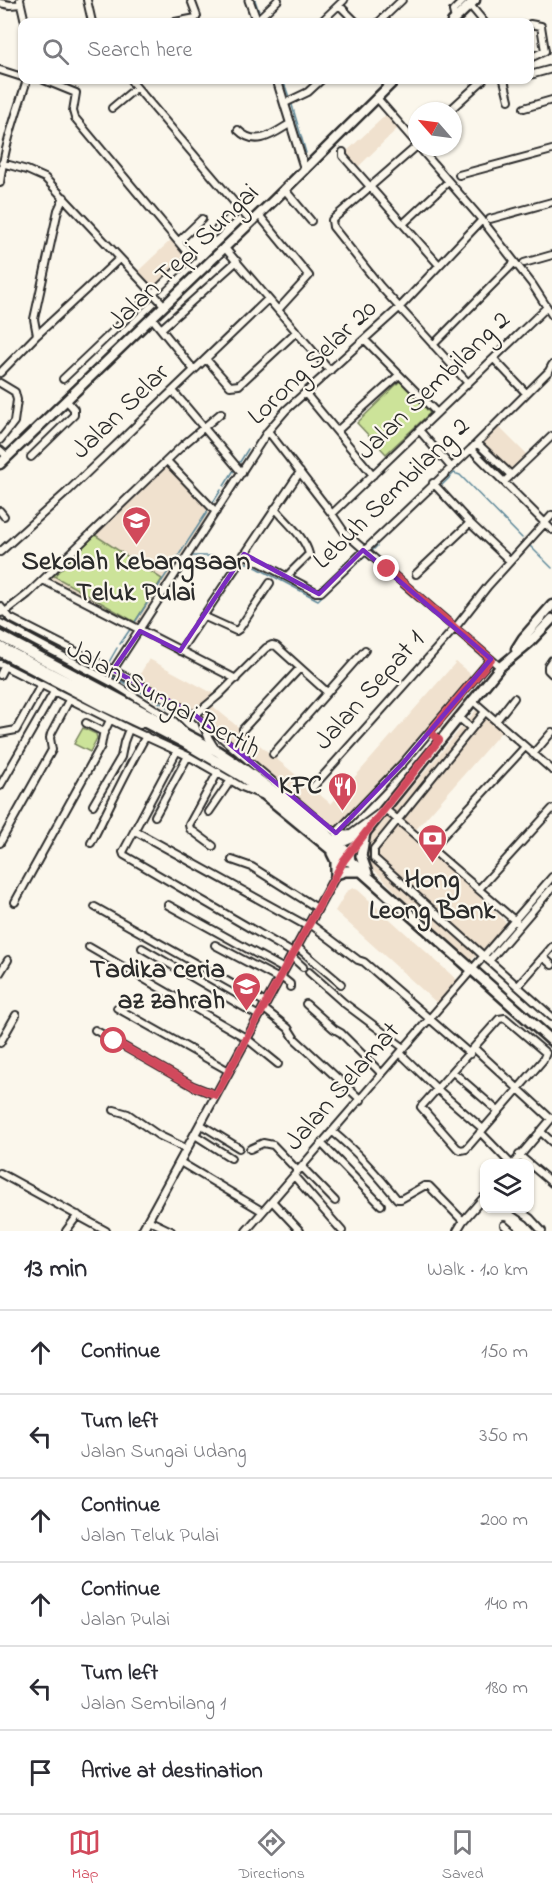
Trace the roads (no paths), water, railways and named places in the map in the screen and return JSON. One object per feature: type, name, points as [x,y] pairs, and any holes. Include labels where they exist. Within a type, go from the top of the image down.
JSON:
[{"type":"main road","points":[[456,18],[470,2]]},
{"type":"main road","name":"Jalan Tepi Sungai","points":[[0,464],[285,190],[391,84]]},
{"type":"main road","points":[[348,858],[365,832],[472,700],[500,667],[529,643],[549,616],[552,605]]},
{"type":"main road","name":"Jalan Sungai Bertih","points":[[0,636],[109,698],[187,739],[217,751],[247,771],[332,839],[361,871],[552,1041]]},
{"type":"main road","name":"Jalan Sungai Bertih","points":[[0,646],[109,698]]},
{"type":"main road","name":"Jalan Sungai Bertih","points":[[187,739],[243,777],[269,798],[332,839]]},
{"type":"main road","points":[[361,871],[345,871],[336,874],[332,839],[344,841],[365,832]]},
{"type":"main road","points":[[365,832],[361,856],[369,878]]},
{"type":"street","points":[[87,0],[91,18]]},
{"type":"street","points":[[190,0],[196,18]]},
{"type":"street","points":[[249,0],[255,18]]},
{"type":"street","points":[[260,18],[278,0]]},
{"type":"street","points":[[383,18],[402,0]]},
{"type":"street","points":[[0,3],[10,5],[20,2],[24,18]]},
{"type":"street","points":[[470,2],[481,18]]},
{"type":"street","points":[[325,18],[341,3],[353,18]]},
{"type":"street","points":[[534,25],[541,26],[546,47],[542,54],[534,57]]},
{"type":"street","points":[[534,74],[552,69]]},
{"type":"street","points":[[0,70],[18,76]]},
{"type":"street","points":[[0,183],[9,135],[26,84]]},
{"type":"street","points":[[54,84],[76,93],[75,118],[179,242],[202,219]]},
{"type":"street","points":[[278,84],[305,170]]},
{"type":"street","points":[[285,103],[308,92],[317,84]]},
{"type":"street","points":[[459,102],[479,84]]},
{"type":"street","points":[[507,84],[509,99]]},
{"type":"street","points":[[112,108],[134,85],[251,222]]},
{"type":"street","name":"Jalan Sembilang 2","points":[[377,98],[408,134]]},
{"type":"street","points":[[524,108],[552,100]]},
{"type":"street","points":[[238,130],[248,138],[262,139],[291,123]]},
{"type":"street","points":[[0,132],[9,135]]},
{"type":"street","points":[[459,175],[552,150]]},
{"type":"street","points":[[343,152],[370,187],[439,265]]},
{"type":"street","points":[[408,152],[332,220],[333,227],[399,308],[468,384]]},
{"type":"street","name":"Jalan Sembilang 2","points":[[332,514],[547,307],[482,220],[427,156]]},
{"type":"street","points":[[2,163],[40,175],[64,196],[119,259],[164,305]]},
{"type":"street","points":[[403,224],[448,182]]},
{"type":"street","points":[[285,190],[311,221]]},
{"type":"street","points":[[37,335],[34,319],[58,210],[64,196]]},
{"type":"street","points":[[490,219],[552,202]]},
{"type":"street","points":[[213,233],[240,209]]},
{"type":"street","points":[[259,214],[309,276],[278,310]]},
{"type":"street","name":"Lorong Selar 20","points":[[113,670],[268,431],[286,410],[399,308],[482,220]]},
{"type":"street","name":"Jalan Tepi Sungai","points":[[63,379],[190,259],[191,255],[179,242]]},
{"type":"street","points":[[225,247],[330,371]]},
{"type":"street","points":[[524,263],[552,255]]},
{"type":"street","points":[[0,373],[37,335],[119,259]]},
{"type":"street","points":[[161,329],[237,261]]},
{"type":"street","points":[[433,345],[514,263]]},
{"type":"street","name":"Jalan Selar","points":[[0,552],[68,492],[268,299]]},
{"type":"street","points":[[547,307],[552,315]]},
{"type":"street","points":[[152,318],[194,370]]},
{"type":"street","points":[[206,359],[230,386],[239,385],[296,332]]},
{"type":"street","points":[[365,340],[437,413]]},
{"type":"street","points":[[494,358],[526,393]]},
{"type":"street","name":"Lebuh Sembilang 2","points":[[244,554],[319,593],[551,370]]},
{"type":"street","points":[[337,431],[399,375]]},
{"type":"street","points":[[0,383],[15,392],[17,400],[12,425],[0,440]]},
{"type":"street","points":[[173,391],[242,473]]},
{"type":"street","points":[[305,393],[373,475]]},
{"type":"street","points":[[31,457],[74,416],[74,409],[66,400]]},
{"type":"street","points":[[221,413],[203,427],[43,580],[2,610],[10,618],[195,715],[318,820],[332,839]]},
{"type":"street","points":[[419,430],[451,467]]},
{"type":"street","points":[[268,431],[345,533],[500,667]]},
{"type":"street","points":[[504,482],[552,436]]},
{"type":"street","points":[[477,443],[511,475]]},
{"type":"street","points":[[471,449],[552,530]]},
{"type":"street","points":[[0,450],[8,457]]},
{"type":"street","points":[[167,461],[216,512]]},
{"type":"street","points":[[180,651],[300,472]]},
{"type":"street","points":[[433,483],[510,561]]},
{"type":"street","points":[[275,508],[304,541],[309,554],[287,576]]},
{"type":"street","name":"Jalan Sepat 1","points":[[313,787],[552,515]]},
{"type":"street","points":[[416,574],[470,523]]},
{"type":"street","points":[[43,580],[236,679]]},
{"type":"street","points":[[203,616],[236,631],[270,583]]},
{"type":"street","points":[[0,622],[113,683],[174,721],[187,739]]},
{"type":"street","points":[[195,715],[236,679],[266,648],[272,645],[276,646],[327,693]]},
{"type":"street","points":[[273,754],[365,650]]},
{"type":"street","points":[[0,653],[102,707],[164,736],[187,739]]},
{"type":"street","points":[[332,839],[404,763],[491,659]]},
{"type":"street","points":[[550,672],[552,660]]},
{"type":"street","points":[[0,675],[2,665],[269,798]]},
{"type":"street","points":[[243,729],[300,668]]},
{"type":"street","points":[[0,733],[16,730],[41,685]]},
{"type":"street","points":[[0,786],[54,692]]},
{"type":"street","points":[[496,721],[514,698]]},
{"type":"street","points":[[0,843],[52,750],[51,734],[69,700]]},
{"type":"street","points":[[472,700],[552,770]]},
{"type":"street","points":[[485,712],[396,819],[374,849],[374,858],[552,1017]]},
{"type":"street","points":[[458,717],[471,728]]},
{"type":"street","points":[[15,902],[101,746],[110,720]]},
{"type":"street","points":[[201,721],[217,751]]},
{"type":"street","points":[[86,723],[104,732]]},
{"type":"street","points":[[93,805],[121,757],[125,736],[129,729]]},
{"type":"street","points":[[430,732],[456,746]]},
{"type":"street","points":[[533,754],[552,732]]},
{"type":"street","points":[[91,843],[146,736]]},
{"type":"street","points":[[431,849],[525,747]]},
{"type":"street","points":[[177,751],[123,852],[124,855],[293,952],[341,984]]},
{"type":"street","points":[[155,816],[188,756]]},
{"type":"street","points":[[404,763],[414,772]]},
{"type":"street","points":[[213,846],[190,829],[189,825],[218,772]]},
{"type":"street","points":[[209,812],[231,780]]},
{"type":"street","points":[[332,839],[351,834],[385,809],[520,925]]},
{"type":"street","points":[[479,889],[552,809]]},
{"type":"street","points":[[135,831],[308,924],[364,962],[429,1019],[518,1088],[551,1118],[516,1159]]},
{"type":"street","points":[[142,1231],[308,924],[336,874],[348,858]]},
{"type":"street","points":[[232,860],[252,867],[317,908]]},
{"type":"street","name":"Jalan Selamat","points":[[246,1231],[552,877]]},
{"type":"street","points":[[489,961],[552,888]]},
{"type":"street","points":[[168,905],[281,974],[290,987]]},
{"type":"street","points":[[95,907],[264,1005],[288,1028],[295,1039],[361,1100]]},
{"type":"street","points":[[215,945],[281,974]]},
{"type":"street","points":[[89,947],[246,1038],[278,1064]]},
{"type":"street","points":[[518,986],[552,947]]},
{"type":"street","points":[[142,948],[259,1016]]},
{"type":"street","points":[[293,952],[303,967]]},
{"type":"street","points":[[543,957],[552,965]]},
{"type":"street","points":[[0,973],[8,960]]},
{"type":"street","points":[[309,972],[402,1050],[437,1089],[482,1131],[507,1159]]},
{"type":"street","points":[[306,1004],[341,1033],[382,1074]]},
{"type":"street","points":[[117,1008],[229,1071]]},
{"type":"street","points":[[0,1043],[16,1015]]},
{"type":"street","points":[[506,1018],[546,1053],[482,1131],[466,1149],[461,1150],[421,1107],[472,1051],[499,1019],[506,1018]]},
{"type":"street","points":[[95,1030],[193,1086],[216,1095]]},
{"type":"street","points":[[453,1072],[498,1111]]},
{"type":"street","points":[[114,1110],[128,1114],[158,1135],[187,1149]]},
{"type":"street","points":[[200,1124],[239,1148]]},
{"type":"street","points":[[540,1131],[552,1142]]},
{"type":"street","points":[[333,1132],[350,1145],[375,1171],[397,1199],[424,1186],[429,1186],[463,1221]]},
{"type":"street","points":[[195,1135],[231,1158]]},
{"type":"street","points":[[250,1149],[263,1143],[273,1145],[298,1171],[335,1201]]},
{"type":"street","points":[[322,1144],[381,1205]]},
{"type":"street","points":[[519,1155],[552,1183]]},
{"type":"street","points":[[180,1162],[262,1211]]},
{"type":"street","points":[[298,1171],[342,1231]]},
{"type":"street","points":[[0,1173],[106,1231]]},
{"type":"street","points":[[272,1201],[300,1231]]},
{"type":"street","points":[[457,1231],[480,1202]]},
{"type":"street","points":[[522,1213],[542,1231]]},
{"type":"street","points":[[66,1231],[78,1215]]},
{"type":"street","points":[[148,1220],[171,1231]]},
{"type":"street","points":[[504,1225],[511,1231]]},
{"type":"waterway","points":[[255,0],[259,12]]},
{"type":"waterway","points":[[284,84],[289,97]]},
{"type":"waterway","points":[[292,105],[306,153]]},
{"type":"waterway","points":[[238,465],[248,449]]},
{"type":"waterway","points":[[224,486],[234,470]]},
{"type":"waterway","points":[[441,486],[454,473],[460,475],[522,538]]},
{"type":"waterway","points":[[212,504],[221,490]]},
{"type":"waterway","points":[[135,622],[209,509]]},
{"type":"waterway","points":[[371,552],[377,546]]},
{"type":"waterway","points":[[530,546],[552,568]]},
{"type":"waterway","points":[[190,556],[216,556],[230,565]]},
{"type":"waterway","points":[[241,563],[248,563],[318,600],[367,556]]},
{"type":"waterway","points":[[120,644],[131,628]]},
{"type":"waterway","points":[[109,662],[117,648]]},
{"type":"waterway","points":[[102,670],[187,718]]},
{"type":"place","name":"Sekolah Kebangsaan Teluk Pulai","points":[[136,546]]},
{"type":"place","name":"KFC","points":[[343,812]]},
{"type":"place","name":"Hong Leong Bank","points":[[432,864]]},
{"type":"place","name":"Tadika ceria az zahrah","points":[[246,1012]]}]
